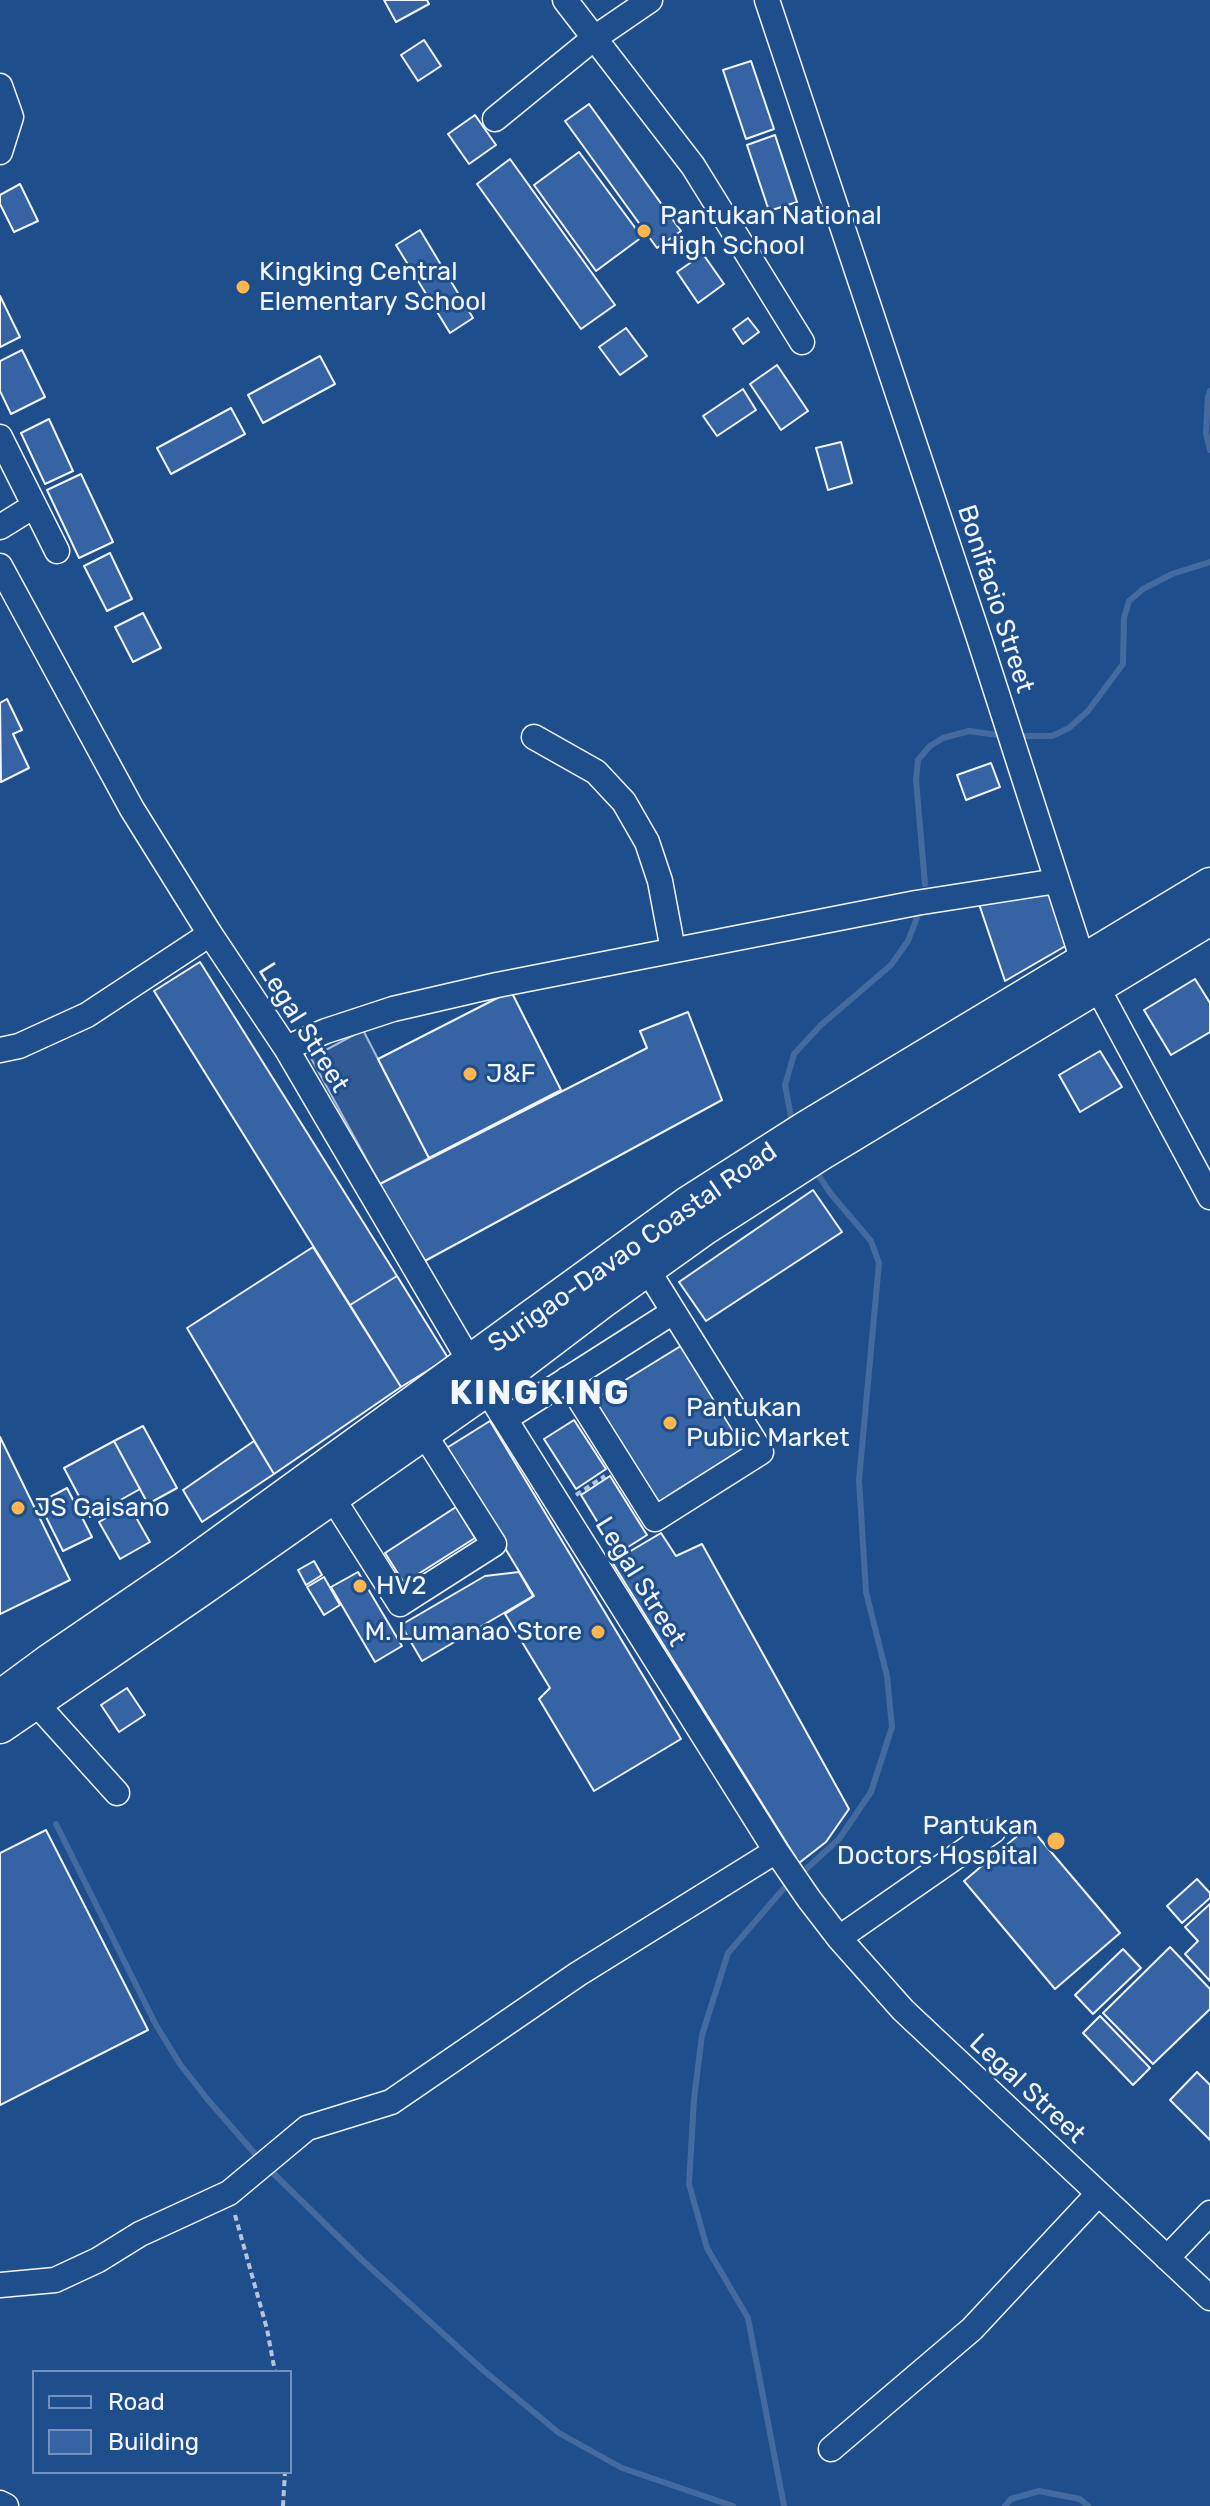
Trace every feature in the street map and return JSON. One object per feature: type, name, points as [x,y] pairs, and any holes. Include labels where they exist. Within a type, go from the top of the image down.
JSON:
[{"type":"highway","name":"Surigao-Davao Coastal Road","points":[[192,1580],[332,1497],[423,1432],[478,1376],[689,1203],[812,1142],[1089,974],[1210,885]]},
{"type":"highway","name":"Surigao-Davao Coastal Road","points":[[1089,974],[1210,918]]},
{"type":"highway","name":"Surigao-Davao Coastal Road","points":[[0,1698],[56,1671],[192,1580],[478,1376],[647,1269],[812,1142]]},
{"type":"highway","name":"Surigao-Davao Coastal Road","points":[[0,1726],[34,1701],[56,1671]]},
{"type":"street","points":[[565,0],[693,166],[802,342]]},
{"type":"street","points":[[495,119],[593,39],[650,0]]},
{"type":"street","name":"Bonifacio Street","points":[[767,0],[1089,974],[1210,1197]]},
{"type":"street","points":[[0,86],[11,117],[0,152]]},
{"type":"street","points":[[0,437],[57,551]]},
{"type":"street","points":[[0,527],[34,506]]},
{"type":"street","name":"Legal Street","points":[[0,566],[132,809],[286,1048],[478,1376],[776,1851],[839,1938],[903,2010],[1210,2298]]},
{"type":"street","points":[[534,737],[596,772],[624,802],[647,842],[656,868],[673,950]]},
{"type":"street","points":[[286,1048],[393,1009],[497,985],[916,903],[1057,881]]},
{"type":"street","points":[[0,1050],[19,1046],[87,1015],[210,934]]},
{"type":"street","points":[[567,1379],[655,1519],[761,1452],[647,1269]]},
{"type":"street","points":[[505,1419],[673,1312]]},
{"type":"street","points":[[332,1497],[400,1604],[494,1544],[423,1432]]},
{"type":"street","points":[[34,1701],[117,1793]]},
{"type":"street","points":[[839,1938],[993,1831]]},
{"type":"street","points":[[0,2285],[55,2280],[98,2260],[140,2234],[229,2193],[307,2128],[391,2102],[578,1974],[776,1851]]},
{"type":"street","points":[[831,2449],[972,2329],[1098,2194]]},
{"type":"street","points":[[1167,2258],[1210,2213]]},
{"type":"street","points":[[0,2503],[6,2506]]},
{"type":"path","points":[[559,1505],[621,1466]]},
{"type":"path","points":[[229,2193],[267,2329],[275,2370]]},
{"type":"path","points":[[283,2506],[285,2474]]},
{"type":"shaded area","points":[[363,1030],[429,1158],[380,1184],[311,1058]]},
{"type":"building","points":[[384,0],[427,0],[429,4],[396,22]]},
{"type":"building","points":[[424,40],[441,66],[418,81],[401,55]]},
{"type":"building","points":[[751,61],[774,129],[746,139],[723,70]]},
{"type":"building","points":[[589,104],[681,231],[657,248],[565,121]]},
{"type":"building","points":[[475,115],[496,145],[469,164],[448,134]]},
{"type":"building","points":[[775,135],[797,202],[769,211],[747,145]]},
{"type":"building","points":[[579,152],[642,237],[596,271],[534,185]]},
{"type":"building","points":[[510,159],[615,305],[581,329],[477,184]]},
{"type":"building","points":[[20,184],[38,221],[14,232],[0,204],[0,195]]},
{"type":"building","points":[[420,230],[473,318],[450,333],[396,245]]},
{"type":"building","points":[[703,254],[724,284],[698,303],[677,272]]},
{"type":"building","points":[[0,296],[20,337],[0,347]]},
{"type":"building","points":[[748,318],[759,332],[743,344],[733,329]]},
{"type":"building","points":[[626,328],[647,356],[620,375],[599,347]]},
{"type":"building","points":[[22,350],[45,397],[11,414],[0,391],[0,361]]},
{"type":"building","points":[[320,356],[335,384],[263,423],[248,395]]},
{"type":"building","points":[[777,365],[808,411],[781,430],[750,384]]},
{"type":"building","points":[[743,389],[756,410],[717,436],[703,416]]},
{"type":"building","points":[[231,408],[245,434],[171,474],[157,448]]},
{"type":"building","points":[[49,419],[73,471],[45,484],[21,433]]},
{"type":"building","points":[[841,442],[852,483],[828,490],[816,448]]},
{"type":"building","points":[[81,474],[113,542],[79,558],[47,490]]},
{"type":"building","points":[[110,553],[132,599],[107,611],[84,566]]},
{"type":"building","points":[[143,613],[161,648],[133,662],[115,627]]},
{"type":"building","points":[[7,699],[22,730],[13,734],[29,768],[1,782],[0,703]]},
{"type":"building","points":[[991,763],[1000,787],[966,800],[957,775]]},
{"type":"building","points":[[1052,888],[1069,944],[1005,981],[979,904]]},
{"type":"building","points":[[200,962],[397,1276],[350,1305],[154,991]]},
{"type":"building","points":[[1195,979],[1210,1003],[1210,1032],[1171,1055],[1144,1010]]},
{"type":"building","name":"J&F","points":[[511,991],[561,1090],[429,1158],[378,1059]]},
{"type":"building","points":[[688,1012],[722,1100],[423,1262],[380,1184],[647,1048],[640,1031]]},
{"type":"building","points":[[1100,1051],[1122,1087],[1080,1112],[1059,1075]]},
{"type":"building","points":[[813,1190],[842,1232],[706,1321],[679,1282]]},
{"type":"building","points":[[313,1247],[401,1387],[274,1474],[187,1328]]},
{"type":"building","points":[[397,1276],[448,1358],[401,1387],[350,1305]]},
{"type":"building","name":"Pantukan Public Market","points":[[684,1344],[747,1446],[657,1503],[593,1400]]},
{"type":"building","points":[[574,1420],[606,1469],[576,1489],[544,1439]]},
{"type":"building","points":[[490,1421],[681,1739],[594,1791],[539,1699],[550,1688],[505,1614],[534,1596],[445,1449]]},
{"type":"building","points":[[143,1426],[177,1488],[148,1504],[114,1441]]},
{"type":"building","name":"JS Gaisano","points":[[0,1437],[70,1580],[0,1614]]},
{"type":"building","points":[[114,1441],[140,1489],[90,1517],[64,1468]]},
{"type":"building","points":[[254,1441],[274,1474],[202,1522],[183,1490]]},
{"type":"building","points":[[610,1476],[647,1535],[617,1554],[581,1495]]},
{"type":"building","points":[[67,1488],[92,1537],[63,1551],[39,1503]]},
{"type":"building","points":[[129,1505],[150,1542],[120,1559],[99,1522]]},
{"type":"building","points":[[456,1507],[475,1538],[404,1583],[385,1553]]},
{"type":"building","points":[[661,1533],[676,1556],[702,1544],[849,1809],[826,1842],[799,1863],[612,1562]]},
{"type":"building","points":[[314,1561],[322,1575],[306,1585],[298,1570]]},
{"type":"building","points":[[358,1572],[402,1646],[375,1662],[331,1587]]},
{"type":"building","points":[[519,1572],[533,1596],[422,1661],[401,1625],[485,1576]]},
{"type":"building","points":[[324,1577],[340,1605],[324,1615],[307,1587]]},
{"type":"building","points":[[127,1688],[145,1715],[119,1732],[101,1705]]},
{"type":"building","points":[[1029,1826],[1120,1933],[1055,1989],[964,1881]]},
{"type":"building","points":[[46,1830],[148,2030],[0,2105],[0,1853]]},
{"type":"building","points":[[1197,1879],[1210,1893],[1210,1898],[1182,1923],[1167,1906]]},
{"type":"building","points":[[1210,1904],[1210,1981],[1185,1954],[1198,1941],[1185,1927]]},
{"type":"building","points":[[1170,1947],[1210,1989],[1210,2009],[1153,2064],[1103,2013]]},
{"type":"building","points":[[1123,1949],[1141,1968],[1093,2014],[1075,1995]]},
{"type":"building","points":[[1100,2016],[1150,2068],[1133,2085],[1083,2033]]},
{"type":"building","points":[[1197,2072],[1210,2085],[1210,2140],[1170,2100]]},
{"type":"waterway","points":[[1210,391],[1206,433],[1210,450]]},
{"type":"waterway","points":[[1025,736],[1052,736],[1069,728],[1088,711],[1123,664],[1124,618],[1129,601],[1143,589],[1172,574],[1210,562]]},
{"type":"waterway","points":[[925,884],[916,780],[918,760],[930,746],[943,738],[969,731],[998,735]]},
{"type":"waterway","points":[[792,1122],[785,1085],[794,1054],[821,1025],[891,965],[908,941],[918,915]]},
{"type":"waterway","points":[[805,1870],[839,1839],[871,1792],[892,1727],[887,1676],[866,1592],[859,1480],[879,1263],[871,1241],[817,1173]]},
{"type":"waterway","points":[[56,1824],[156,2025],[180,2064],[256,2155]]},
{"type":"waterway","points":[[784,2506],[748,2318],[707,2248],[689,2184],[694,2099],[702,2035],[728,1953],[785,1887]]},
{"type":"waterway","points":[[273,2173],[362,2260],[483,2370],[559,2433],[622,2468],[733,2506]]},
{"type":"waterway","points":[[1005,2506],[1011,2499],[1039,2491],[1080,2499],[1088,2506]]},
{"type":"place","name":"Pantukan National High School","points":[[644,231]]},
{"type":"place","name":"Kingking Central Elementary School","points":[[243,287]]},
{"type":"place","name":"J&F","points":[[470,1074]]},
{"type":"place","name":"Pantukan Public Market","points":[[670,1423]]},
{"type":"place","name":"JS Gaisano","points":[[18,1508]]},
{"type":"place","name":"HV2","points":[[360,1586]]},
{"type":"place","name":"M. Lumanao Store","points":[[598,1632]]},
{"type":"place","name":"Pantukan Doctors Hospital","points":[[1056,1841]]},
{"type":"district","name":"KINGKING","points":[[540,1394]]}]
